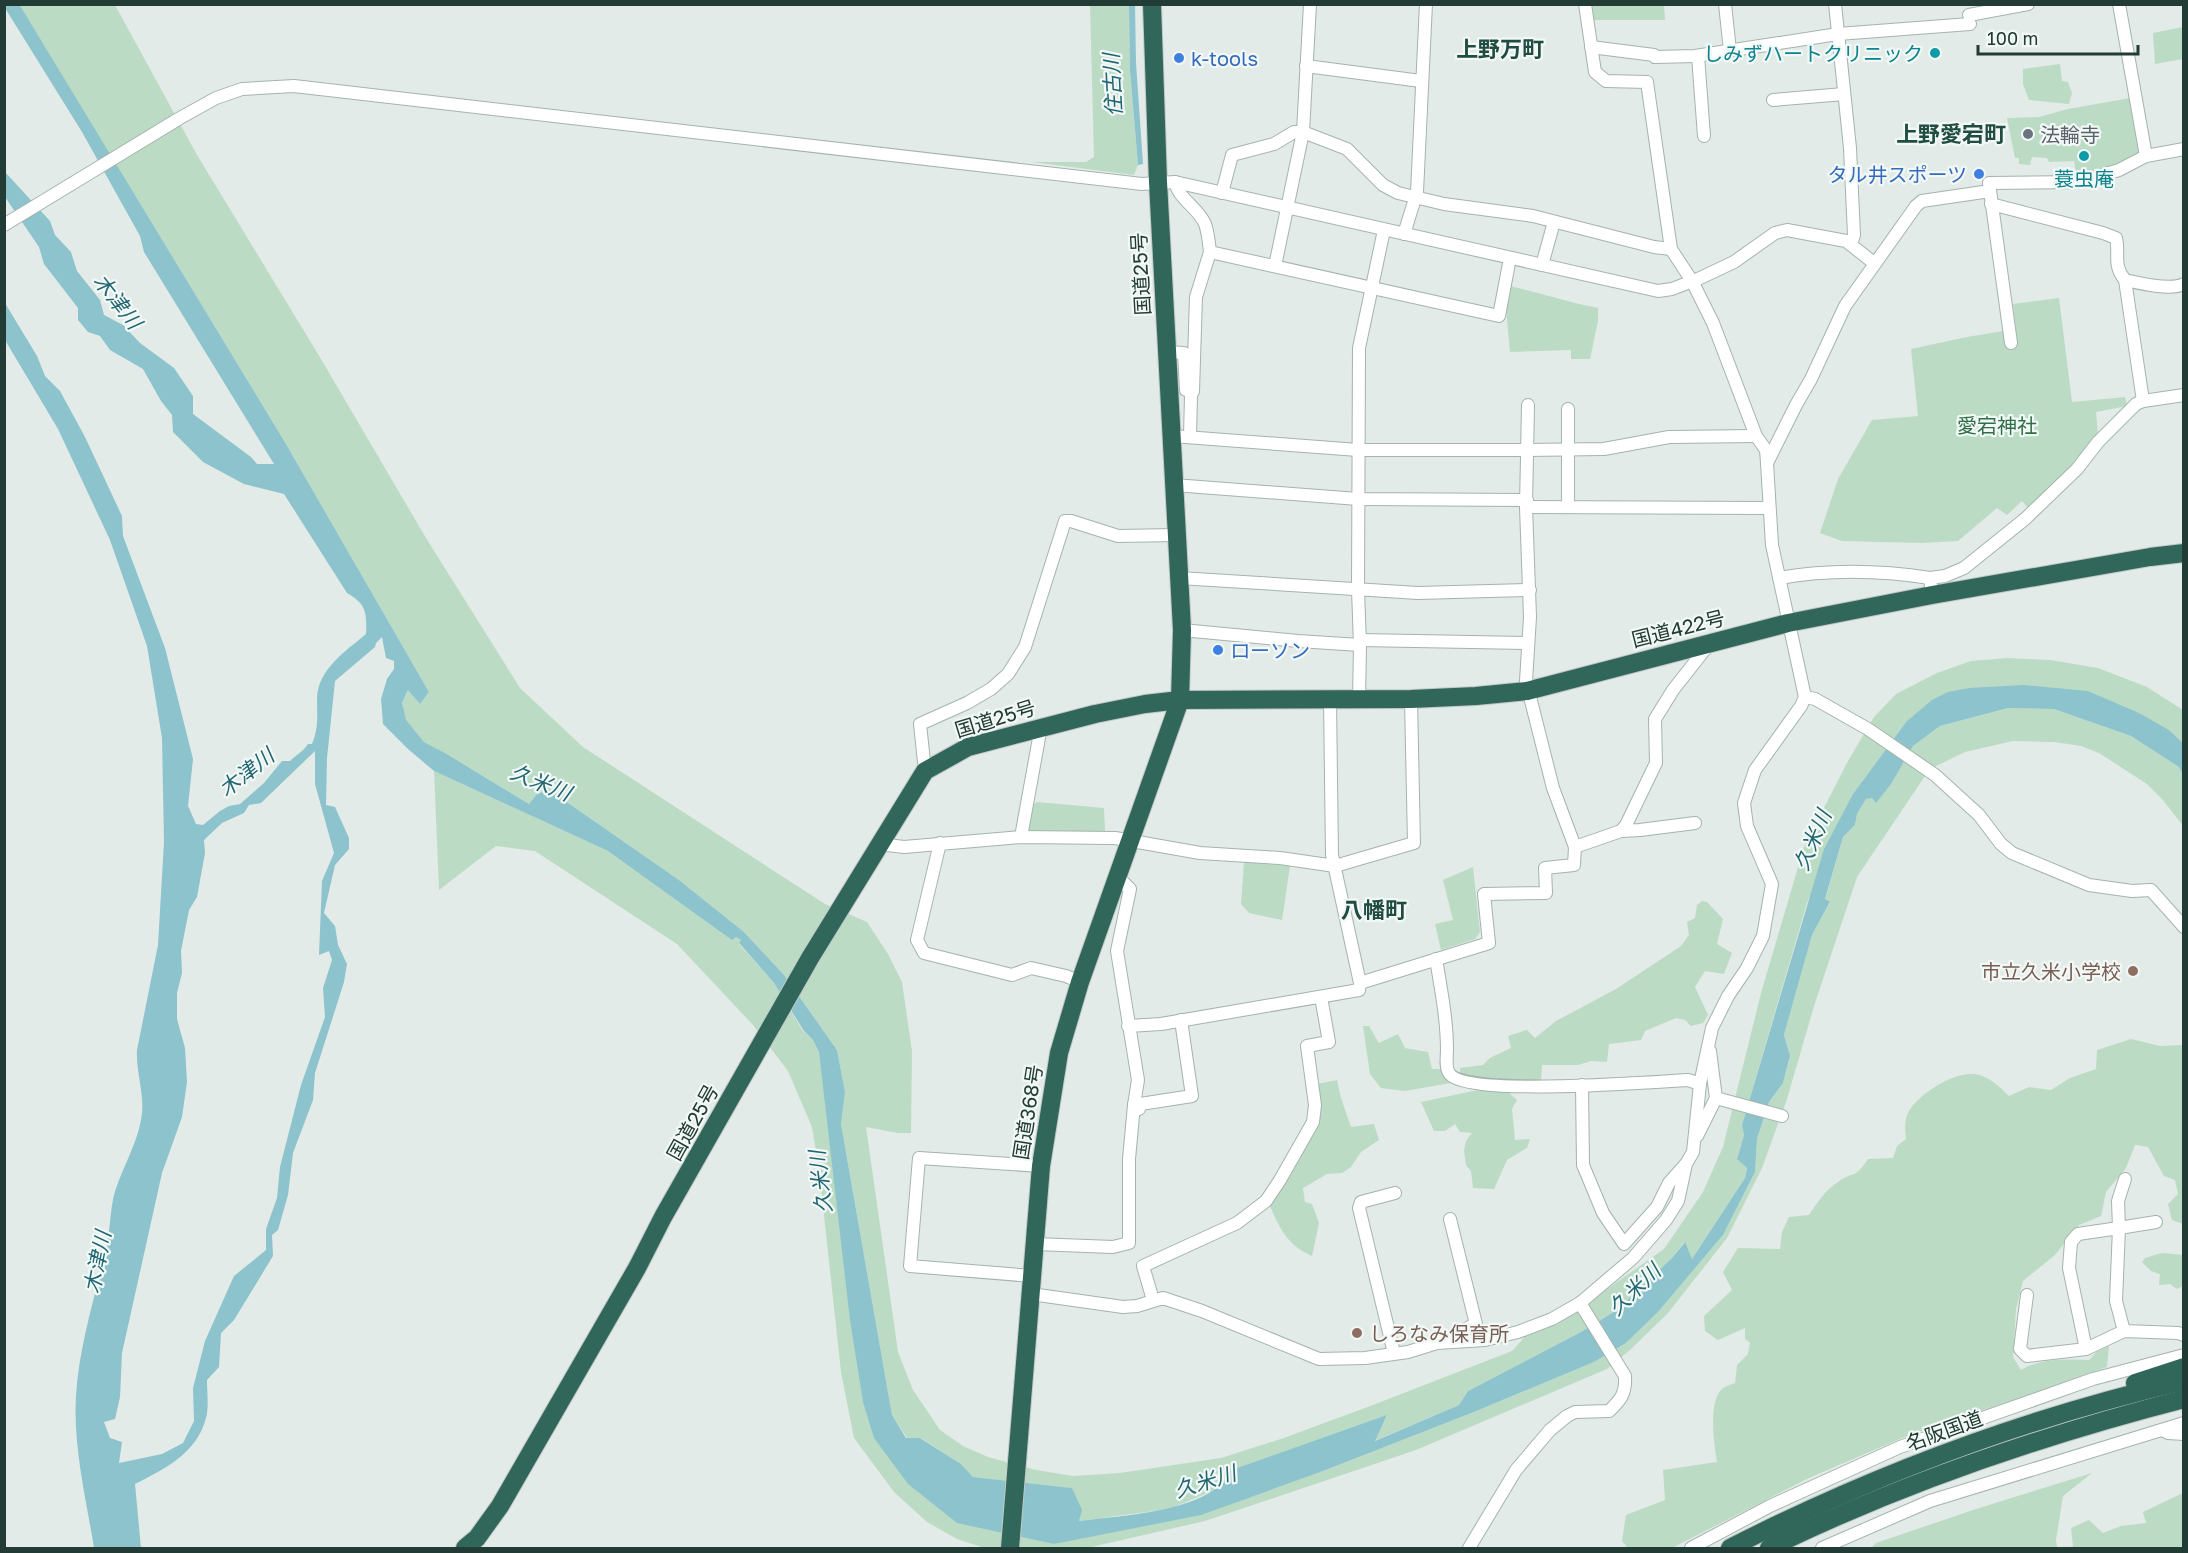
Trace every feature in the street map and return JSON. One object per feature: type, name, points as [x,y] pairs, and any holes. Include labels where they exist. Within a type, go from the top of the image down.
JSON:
[{"type":"highway","name":"国道25号","points":[[465,1548],[477,1538],[500,1506],[637,1268],[802,971],[925,771],[968,747],[1041,727],[1145,704],[1180,700],[1182,630],[1167,352],[1166,182],[1152,4]]},
{"type":"highway","name":"国道422号","points":[[1180,700],[1411,699],[1527,691],[1931,586],[2184,553]]},
{"type":"highway","name":"国道368号","points":[[1010,1548],[1041,1166],[1059,1053],[1080,982],[1180,700]]},
{"type":"highway","points":[[2038,1419],[2184,1367]]},
{"type":"highway","name":"名阪国道","points":[[1730,1548],[1899,1470],[2038,1419],[2184,1381]]},
{"type":"highway","name":"名阪国道","points":[[1769,1548],[1904,1487],[2044,1438],[2184,1399]]},
{"type":"highway","points":[[1904,1487],[2105,1427],[2184,1410]]},
{"type":"street","points":[[1275,266],[1303,132],[1310,4]]},
{"type":"street","points":[[1404,234],[1417,192],[1426,4]]},
{"type":"street","points":[[1582,1085],[1583,1165],[1603,1213],[1623,1244],[1657,1207],[1669,1183],[1686,1164],[1693,1152],[1700,1084],[1712,1028],[1763,936],[1769,907],[1772,884],[1747,826],[1744,803],[1746,791],[1755,770],[1805,697],[1772,545],[1766,450],[1756,436],[1713,323],[1692,281],[1671,249],[1647,82],[1606,81],[1595,72],[1585,4]]},
{"type":"street","points":[[1725,4],[1730,51]]},
{"type":"street","points":[[1835,4],[1850,148],[1854,235],[1851,244]]},
{"type":"street","points":[[1591,47],[1644,53],[1655,57],[1698,56],[1838,34],[1970,20],[2028,4]]},
{"type":"street","points":[[2119,4],[2146,156]]},
{"type":"street","points":[[1698,56],[1704,136]]},
{"type":"street","points":[[1306,66],[1421,81]]},
{"type":"street","points":[[4,225],[216,98],[242,89],[294,86],[1142,184],[1166,182],[1658,291],[1672,289],[1734,262],[1775,233],[1787,230],[1846,241],[1874,264]]},
{"type":"street","points":[[1773,100],[1844,94]]},
{"type":"street","points":[[1222,193],[1232,155],[1274,144],[1294,132],[1303,132],[1347,149],[1383,185],[1398,194],[1533,216],[1654,247],[1671,249]]},
{"type":"street","points":[[2010,343],[1989,183],[2079,182],[2119,170],[2146,156],[2184,150]]},
{"type":"street","points":[[1166,182],[1199,214],[1205,225],[1210,252],[1196,297],[1190,437]]},
{"type":"street","points":[[1767,463],[1811,380],[1845,306],[1916,206],[1922,201],[1990,191]]},
{"type":"street","points":[[1991,204],[2116,238],[2118,265],[2125,280],[2143,401]]},
{"type":"street","points":[[1542,265],[1554,222]]},
{"type":"street","points":[[1359,700],[1359,348],[1384,230]]},
{"type":"street","points":[[1210,252],[1499,315],[1510,258]]},
{"type":"street","points":[[2125,280],[2158,286],[2182,286]]},
{"type":"street","points":[[1167,352],[1184,353],[1186,390],[1193,391]]},
{"type":"street","points":[[1779,578],[1832,571],[1881,571],[1931,586],[1945,576],[1964,568],[2025,519],[2077,469],[2098,442],[2136,404],[2184,395]]},
{"type":"street","points":[[1360,982],[1489,943],[1484,894],[1546,893],[1545,868],[1574,865],[1575,847],[1553,788],[1527,691],[1530,590],[1526,504],[1528,405]]},
{"type":"street","points":[[1568,408],[1568,507]]},
{"type":"street","points":[[1172,436],[1358,450],[1568,450],[1604,449],[1668,437],[1756,436]]},
{"type":"street","points":[[1174,485],[1358,499],[1568,507],[1769,508]]},
{"type":"street","points":[[925,771],[920,724],[967,703],[991,689],[1008,675],[1025,647],[1065,521],[1118,536],[1176,535]]},
{"type":"street","points":[[1179,578],[1358,590],[1451,592],[1530,590]]},
{"type":"street","points":[[1182,630],[1298,641],[1528,643]]},
{"type":"street","points":[[1621,831],[1655,768],[1655,719],[1673,690],[1710,644]]},
{"type":"street","points":[[1805,697],[1815,699],[1868,729],[1923,767],[1979,814],[2001,844],[2012,853],[2089,885],[2132,891],[2151,890],[2184,927]]},
{"type":"street","points":[[879,844],[904,847],[1021,837],[1115,838],[1200,853],[1280,858],[1335,866],[1414,843],[1411,699]]},
{"type":"street","points":[[1128,1026],[1181,1020],[1359,990],[1360,982],[1332,855],[1330,700]]},
{"type":"street","points":[[1021,837],[1041,727]]},
{"type":"street","points":[[1575,847],[1621,831],[1695,823]]},
{"type":"street","points":[[939,843],[917,940],[924,953],[1012,975],[1030,968],[1066,976],[1080,982]]},
{"type":"street","points":[[1035,1244],[1113,1247],[1129,1243],[1129,1159],[1137,1107],[1138,1080],[1117,951],[1130,889],[1118,877]]},
{"type":"street","points":[[1436,959],[1447,1033],[1447,1071],[1460,1081],[1508,1087],[1688,1080],[1700,1084]]},
{"type":"street","points":[[1153,1300],[1143,1266],[1237,1223],[1266,1201],[1281,1180],[1313,1122],[1315,1106],[1307,1046],[1329,1042],[1321,997]]},
{"type":"street","points":[[1137,1107],[1192,1096],[1181,1020]]},
{"type":"street","points":[[1694,1141],[1716,1098],[1709,1044]]},
{"type":"street","points":[[1716,1098],[1782,1116]]},
{"type":"street","points":[[1041,1166],[919,1158],[910,1266],[1031,1285],[1123,1307],[1137,1306],[1163,1298],[1319,1359],[1365,1358],[1408,1352],[1437,1343],[1476,1324],[1450,1219]]},
{"type":"street","points":[[1437,1343],[1485,1340],[1518,1332],[1552,1319],[1580,1303],[1633,1258],[1666,1220],[1678,1201],[1686,1164]]},
{"type":"street","points":[[2124,1331],[2116,1301],[2118,1201],[2125,1179]]},
{"type":"street","points":[[1394,1353],[1359,1208],[1361,1202],[1395,1193]]},
{"type":"street","points":[[2086,1349],[2069,1268],[2071,1242],[2078,1234],[2156,1222]]},
{"type":"street","points":[[2027,1295],[2020,1349],[2026,1356],[2086,1349],[2124,1331],[2184,1335]]},
{"type":"street","points":[[1469,1548],[1516,1470],[1550,1430],[1575,1412],[1609,1411],[1620,1400],[1626,1389],[1625,1376],[1580,1303]]},
{"type":"street","points":[[1691,1548],[1770,1506],[1900,1448],[2093,1379],[2184,1355]]},
{"type":"street","points":[[1822,1548],[1930,1501],[2184,1423]]},
{"type":"street","points":[[2161,1429],[2168,1433],[2184,1434]]},
{"type":"green space","points":[[19,5],[115,5],[197,155],[426,538],[520,688],[583,747],[825,904],[867,922],[888,954],[902,982],[912,1051],[911,1133],[866,1127],[898,1352],[913,1390],[940,1430],[963,1446],[988,1457],[1036,1470],[1073,1476],[1120,1473],[1221,1458],[1281,1439],[1512,1351],[1528,1333],[1573,1313],[1664,1249],[1703,1192],[1723,1147],[1761,993],[1804,847],[1848,761],[1874,717],[1896,694],[1937,673],[1971,661],[2007,658],[2050,660],[2098,668],[2147,687],[2183,710],[2183,743],[2169,730],[2088,691],[1906,722],[1853,794],[1807,903],[1742,1125],[1744,1135],[1737,1158],[1747,1168],[1745,1178],[1692,1259],[1684,1242],[1672,1258],[1617,1310],[1581,1332],[1468,1391],[1459,1405],[1374,1441],[1387,1416],[1229,1477],[1220,1488],[1169,1509],[1079,1521],[1072,1488],[973,1477],[961,1464],[921,1438],[907,1438],[892,1415],[841,1124],[845,1092],[837,1050],[784,975],[744,932],[679,880],[548,789],[536,795],[529,804],[424,742],[405,720],[402,703],[409,689],[420,704],[429,692],[286,444]]},
{"type":"green space","points":[[1090,5],[1129,5],[1130,71],[1138,165],[1134,175],[1032,162],[1086,162],[1094,157]]},
{"type":"green space","points":[[1590,5],[1664,5],[1665,20],[1591,20]]},
{"type":"green space","points":[[2183,27],[2183,59],[2155,64],[2153,33]]},
{"type":"green space","points":[[2060,64],[2062,81],[2068,82],[2072,93],[2069,104],[2029,100],[2023,84],[2023,69]]},
{"type":"green space","points":[[2136,97],[2146,156],[2106,170],[2076,173],[2074,161],[2049,162],[2047,158],[2032,157],[2030,165],[2019,164],[2019,158],[2015,158],[2007,118],[2039,117],[2068,109]]},
{"type":"green space","points":[[1510,286],[1598,308],[1598,321],[1590,359],[1571,359],[1571,350],[1510,352],[1506,308]]},
{"type":"green space","name":"愛宕神社","points":[[2059,298],[2072,402],[2125,397],[2127,406],[2096,412],[2098,435],[2085,453],[2029,509],[2022,501],[2007,515],[1997,508],[1958,541],[1922,543],[1842,541],[1820,533],[1838,479],[1872,420],[1918,416],[1911,349],[2016,329],[2013,304]]},
{"type":"green space","points":[[2008,708],[2054,709],[2131,736],[2179,767],[2183,775],[2184,827],[2147,784],[2099,753],[2081,746],[2054,742],[2013,741],[1965,752],[1936,766],[1925,776],[1857,877],[1814,1006],[1787,1099],[1762,1168],[1727,1238],[1668,1313],[1630,1350],[1607,1369],[1416,1450],[1205,1521],[1087,1548],[985,1548],[957,1539],[927,1522],[894,1492],[854,1438],[841,1372],[819,1169],[812,1127],[788,1071],[753,1025],[677,944],[535,851],[496,846],[439,890],[434,771],[608,851],[732,939],[736,937],[741,940],[739,944],[774,983],[803,1031],[813,1040],[819,1052],[874,1438],[1054,1544],[1323,1471],[1594,1362],[1626,1343],[1658,1312],[1723,1235],[1755,1172],[1757,1139],[1769,1102],[1783,1083],[1790,1057],[1784,1035],[1812,935],[1830,903],[1825,900],[1843,837],[1855,825],[1857,814],[1866,799],[1872,797],[1876,802],[1891,783],[1913,746],[1940,726]]},
{"type":"green space","points":[[1037,802],[1104,808],[1105,831],[1102,833],[1025,831],[1031,807]]},
{"type":"green space","points":[[1244,862],[1290,866],[1282,920],[1249,913],[1241,904]]},
{"type":"green space","points":[[1473,867],[1480,932],[1475,939],[1441,950],[1435,924],[1453,920],[1443,880]]},
{"type":"green space","points":[[1702,901],[1707,902],[1723,919],[1717,944],[1732,953],[1724,974],[1705,971],[1695,987],[1708,1015],[1703,1023],[1691,1026],[1685,1020],[1676,1018],[1645,1031],[1641,1040],[1609,1044],[1607,1062],[1542,1065],[1541,1081],[1508,1081],[1460,1075],[1460,1068],[1483,1065],[1490,1058],[1511,1048],[1508,1036],[1527,1030],[1535,1038],[1556,1021],[1616,989],[1681,946],[1689,935],[1687,922],[1695,918],[1697,905]]},
{"type":"green space","points":[[1363,1026],[1369,1026],[1379,1043],[1398,1034],[1405,1048],[1428,1052],[1432,1069],[1442,1069],[1451,1083],[1405,1091],[1381,1088],[1370,1074]]},
{"type":"green space","points":[[2131,1039],[2160,1046],[2183,1045],[2183,1224],[2172,1220],[2168,1204],[2178,1194],[2175,1180],[2164,1176],[2148,1147],[2135,1145],[2126,1168],[2106,1192],[2101,1216],[2079,1225],[2055,1255],[2023,1281],[2016,1309],[2013,1357],[2021,1370],[2045,1361],[2089,1360],[2096,1352],[2109,1346],[2107,1367],[1902,1438],[1809,1478],[1672,1548],[1628,1548],[1622,1541],[1626,1515],[1665,1500],[1663,1470],[1717,1462],[1713,1424],[1715,1403],[1722,1389],[1735,1383],[1737,1365],[1748,1354],[1750,1343],[1745,1339],[1745,1328],[1718,1340],[1705,1331],[1704,1316],[1732,1290],[1723,1272],[1738,1248],[1780,1249],[1782,1232],[1789,1217],[1809,1215],[1833,1185],[1857,1172],[1868,1159],[1893,1158],[1897,1146],[1906,1139],[1907,1114],[1921,1097],[1940,1084],[1970,1074],[1988,1078],[2009,1096],[2029,1087],[2051,1090],[2070,1078],[2096,1069],[2097,1050]]},
{"type":"green space","points":[[1337,1080],[1351,1127],[1374,1124],[1379,1140],[1361,1152],[1351,1167],[1342,1173],[1327,1174],[1303,1188],[1305,1202],[1312,1204],[1319,1223],[1312,1256],[1296,1247],[1285,1235],[1269,1204],[1299,1157],[1317,1084]]},
{"type":"green space","points":[[1483,1089],[1507,1091],[1517,1100],[1512,1109],[1515,1140],[1530,1139],[1527,1148],[1507,1160],[1494,1189],[1473,1188],[1471,1171],[1466,1165],[1464,1151],[1466,1141],[1472,1133],[1460,1132],[1455,1124],[1445,1131],[1434,1131],[1421,1102]]},
{"type":"green space","points":[[2162,1253],[2183,1255],[2183,1286],[2177,1289],[2170,1284],[2159,1285],[2160,1274],[2151,1271],[2142,1262],[2145,1258]]},
{"type":"green space","points":[[2092,1473],[2063,1496],[2056,1540],[2057,1548],[1871,1548],[1876,1543],[1976,1509]]},
{"type":"green space","points":[[2183,1493],[2183,1548],[2068,1548],[2073,1546],[2071,1528],[2089,1520],[2103,1533],[2121,1526],[2146,1523],[2143,1512]]},
{"type":"water","points":[[19,4],[286,444],[429,692],[420,704],[408,690],[402,703],[406,720],[424,742],[529,804],[536,795],[548,789],[679,880],[744,932],[784,975],[837,1050],[845,1092],[841,1124],[892,1415],[906,1438],[920,1438],[961,1464],[973,1477],[1072,1488],[1082,1510],[1079,1521],[1138,1514],[1180,1505],[1216,1489],[1229,1477],[1229,1471],[1387,1415],[1375,1441],[1459,1405],[1468,1391],[1581,1332],[1617,1310],[1672,1258],[1685,1242],[1692,1259],[1745,1178],[1747,1168],[1737,1159],[1744,1135],[1742,1125],[1824,849],[1853,794],[1906,722],[1932,700],[1948,692],[1969,688],[2023,685],[2088,691],[2139,713],[2169,730],[2183,743],[2183,775],[2179,767],[2131,736],[2054,709],[2008,708],[1940,726],[1913,746],[1891,784],[1876,803],[1872,798],[1866,799],[1857,814],[1855,825],[1843,837],[1825,899],[1830,902],[1812,935],[1784,1035],[1790,1056],[1783,1083],[1769,1102],[1757,1139],[1755,1172],[1723,1235],[1658,1312],[1626,1343],[1594,1362],[1474,1412],[1323,1471],[1201,1515],[1054,1544],[957,1523],[908,1484],[874,1438],[863,1402],[850,1320],[819,1052],[774,983],[739,943],[741,940],[736,937],[732,940],[608,851],[434,771],[408,749],[383,724],[381,699],[387,679],[394,669],[394,661],[386,658],[382,637],[375,647],[335,681],[327,758],[326,805],[335,807],[349,838],[349,849],[335,865],[324,913],[335,926],[338,945],[347,964],[344,982],[315,1073],[313,1100],[293,1153],[288,1195],[278,1230],[272,1235],[273,1256],[234,1320],[221,1333],[219,1367],[207,1380],[207,1414],[202,1430],[195,1441],[178,1458],[135,1484],[141,1548],[94,1548],[78,1453],[76,1396],[80,1359],[106,1249],[114,1195],[134,1144],[142,1113],[137,1050],[158,945],[164,842],[162,738],[147,646],[110,540],[58,429],[5,340],[5,303],[37,356],[45,376],[60,391],[85,437],[122,516],[123,536],[165,648],[193,759],[188,806],[196,824],[203,825],[220,811],[240,804],[264,783],[282,761],[290,761],[308,744],[312,744],[317,726],[317,698],[322,678],[334,661],[366,634],[366,620],[362,605],[347,593],[284,494],[244,484],[203,462],[173,432],[172,415],[161,401],[143,369],[110,350],[100,336],[88,332],[78,320],[78,308],[44,264],[39,247],[5,197],[5,172],[50,221],[55,235],[71,252],[77,271],[100,300],[104,315],[123,325],[140,343],[174,368],[193,396],[193,414],[251,457],[257,464],[274,464],[144,252],[140,236],[82,132],[5,5]],"holes":[[[315,751],[315,784],[334,853],[322,881],[319,955],[329,951],[332,960],[323,988],[325,1017],[301,1085],[280,1167],[277,1198],[266,1229],[266,1250],[234,1276],[205,1341],[193,1388],[194,1421],[183,1443],[162,1454],[119,1463],[122,1442],[110,1438],[104,1422],[115,1419],[120,1397],[122,1353],[162,1173],[182,1117],[187,1082],[185,1048],[177,1019],[177,993],[182,973],[181,951],[189,910],[197,897],[205,853],[204,840],[222,823],[244,813],[249,805],[261,803]]]},
{"type":"water","points":[[1129,5],[1135,5],[1136,63],[1143,164],[1138,165],[1130,71]]},
{"type":"place","name":"しみずハートクリニック","points":[[1935,53]]},
{"type":"place","name":"k-tools","points":[[1179,58]]},
{"type":"place","name":"法輪寺","points":[[2028,134]]},
{"type":"place","name":"蓑虫庵","points":[[2084,156]]},
{"type":"place","name":"タル井スポーツ","points":[[1979,174]]},
{"type":"place","name":"ローソン","points":[[1218,650]]},
{"type":"place","name":"市立久米小学校","points":[[2133,971]]},
{"type":"place","name":"しろなみ保育所","points":[[1357,1333]]},
{"type":"district","name":"上野万町","points":[[1500,48]]},
{"type":"district","name":"上野愛宕町","points":[[1951,133]]},
{"type":"district","name":"八幡町","points":[[1374,909]]},
{"type":"water label","name":"住古川","points":[[1112,85]]},
{"type":"water label","name":"木津川","points":[[118,301]]},
{"type":"water label","name":"木津川","points":[[246,772]]},
{"type":"water label","name":"久米川","points":[[541,782]]},
{"type":"water label","name":"久米川","points":[[1812,840]]},
{"type":"water label","name":"久米川","points":[[820,1182]]},
{"type":"water label","name":"木津川","points":[[97,1262]]},
{"type":"water label","name":"久米川","points":[[1634,1289]]},
{"type":"water label","name":"久米川","points":[[1205,1481]]}]
